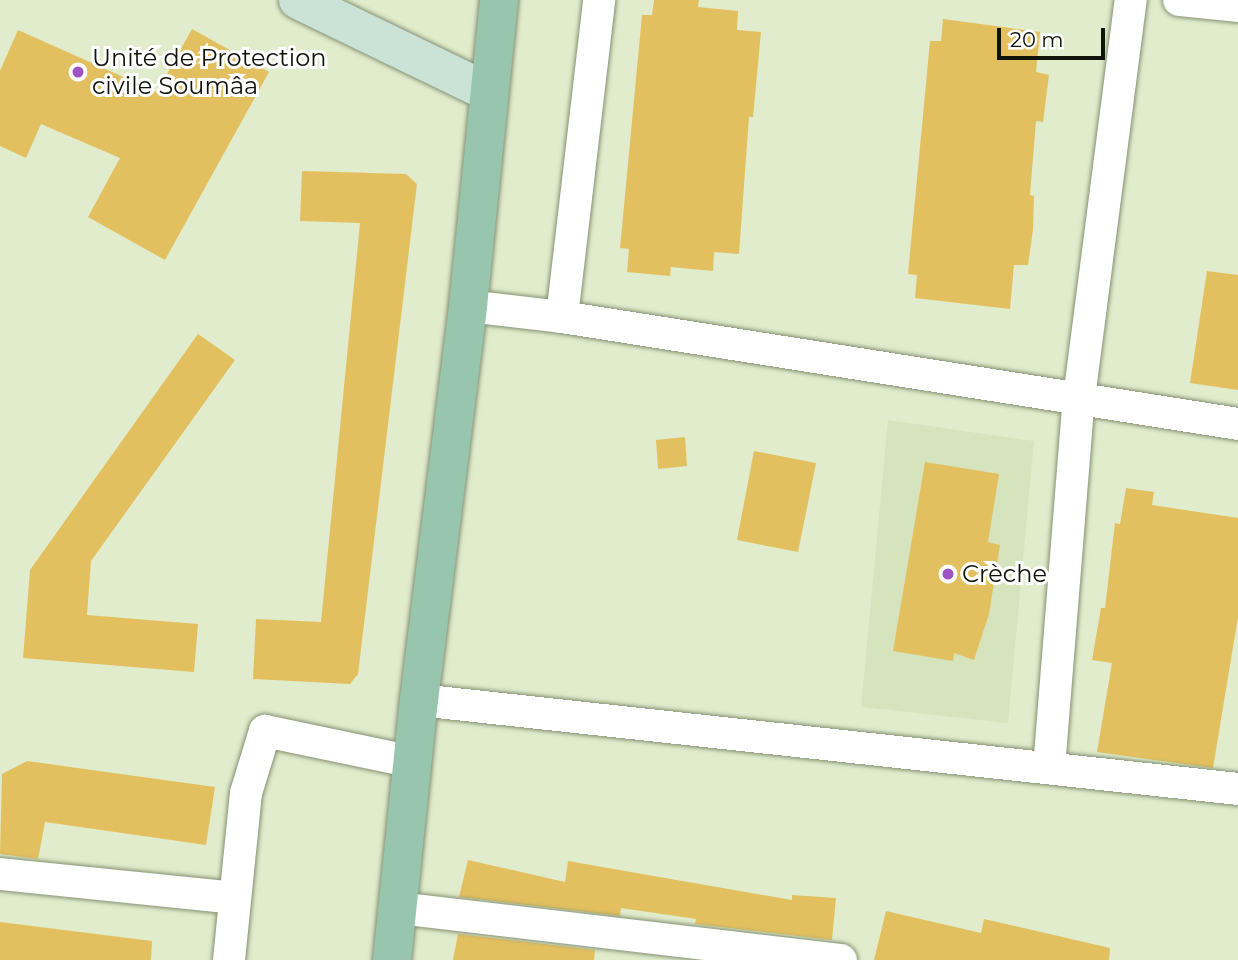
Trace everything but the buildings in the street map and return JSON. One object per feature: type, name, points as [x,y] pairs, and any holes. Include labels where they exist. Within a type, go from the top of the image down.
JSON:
[{"type":"main road","points":[[298,0],[488,92]]},
{"type":"main road","points":[[392,960],[418,699],[467,306],[499,0]]},
{"type":"street","points":[[562,317],[599,0]]},
{"type":"street","points":[[1049,768],[1079,398],[1130,0]]},
{"type":"street","points":[[1179,0],[1238,6]]},
{"type":"street","points":[[467,306],[562,317],[1238,424]]},
{"type":"street","points":[[418,699],[1238,789]]},
{"type":"street","points":[[229,960],[246,793],[265,731],[413,762]]},
{"type":"street","points":[[0,874],[235,898]]},
{"type":"street","points":[[398,908],[841,960]]},
{"type":"shaded area","name":"Crèche","points":[[888,420],[1034,441],[1008,723],[861,707]]},
{"type":"place","name":"Unité de Protection civile Soumâa","points":[[78,72]]},
{"type":"place","name":"Crèche","points":[[948,574]]}]
